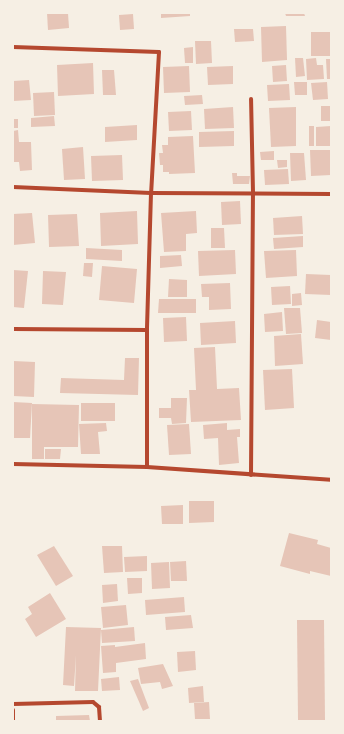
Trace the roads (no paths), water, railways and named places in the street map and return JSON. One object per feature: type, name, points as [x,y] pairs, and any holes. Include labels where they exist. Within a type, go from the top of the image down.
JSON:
[{"type":"street","points":[[13,47],[158,52],[151,193],[147,467]]},
{"type":"street","points":[[251,98],[253,192],[251,475]]},
{"type":"street","points":[[13,187],[151,193],[253,192],[331,194]]},
{"type":"street","points":[[13,329],[148,330]]},
{"type":"street","points":[[13,464],[147,467],[331,480]]},
{"type":"street","points":[[13,704],[93,702],[98,707],[100,721]]},
{"type":"street","points":[[13,710],[13,721]]}]
